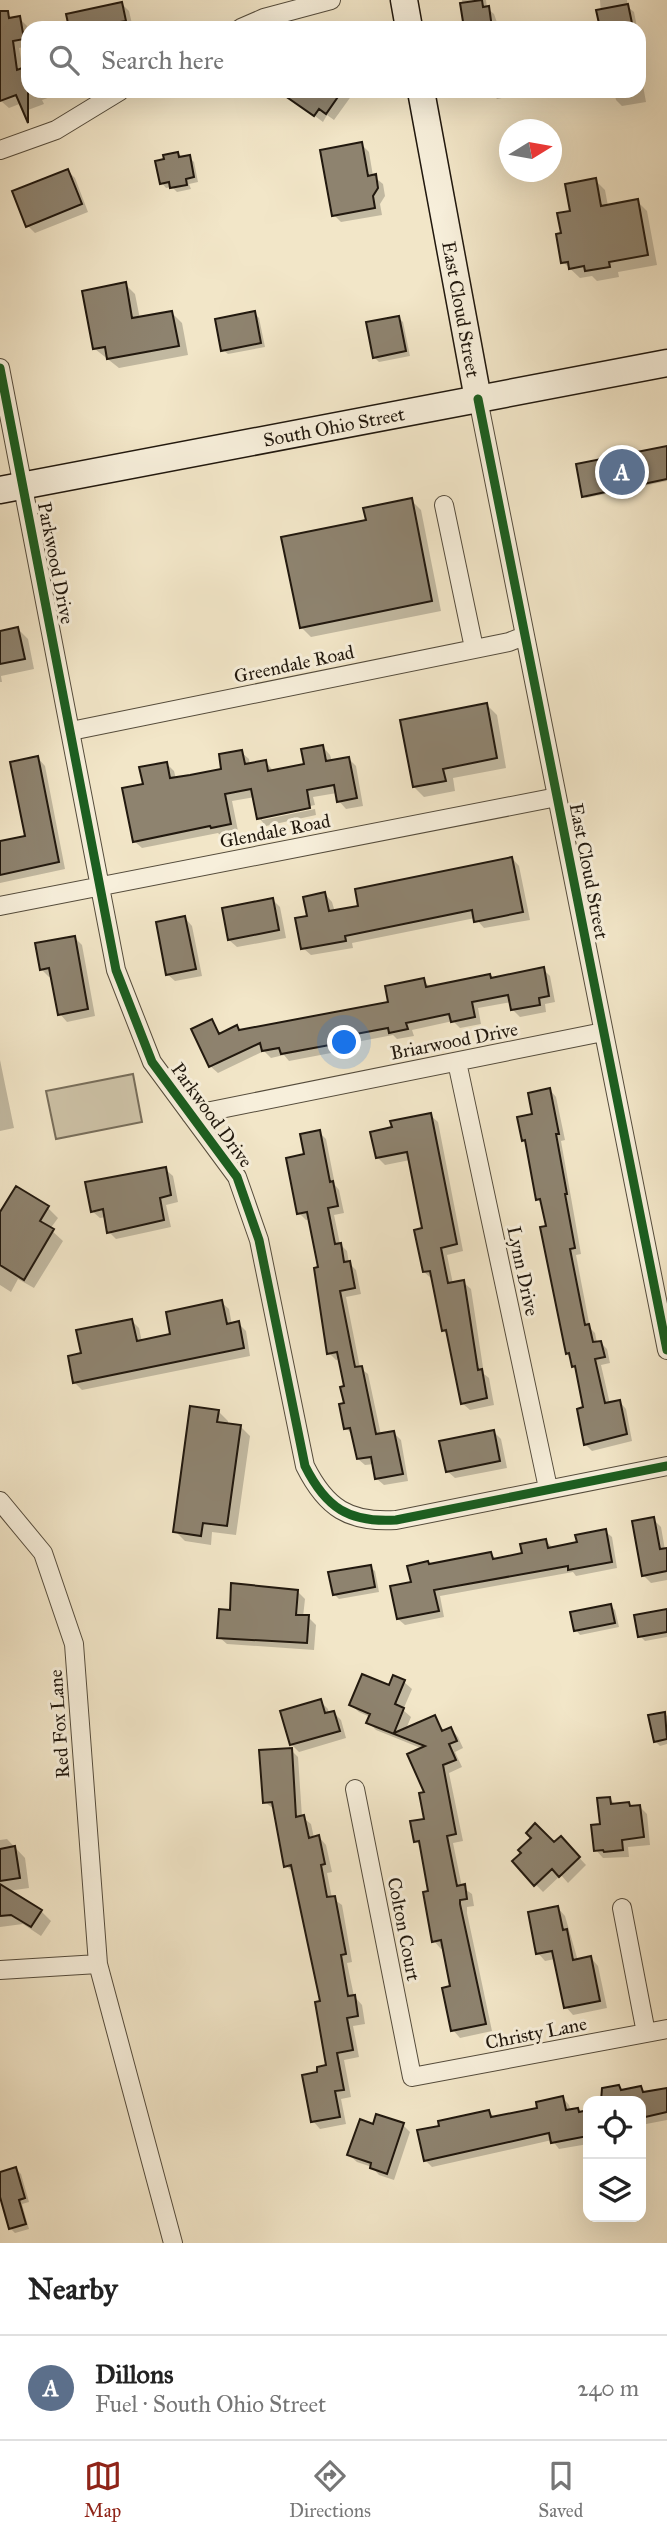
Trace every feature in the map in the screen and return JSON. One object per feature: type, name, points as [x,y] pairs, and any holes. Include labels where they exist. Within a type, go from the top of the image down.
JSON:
[{"type":"main road","points":[[404,0],[408,21]]},
{"type":"main road","name":"East Cloud Street","points":[[422,98],[478,399]]},
{"type":"main road","name":"South Ohio Street","points":[[12,488],[667,363]]},
{"type":"street","points":[[257,21],[331,0]]},
{"type":"street","points":[[0,150],[56,130],[109,98]]},
{"type":"street","name":"Parkwood Drive","points":[[0,368],[12,488],[71,731],[116,970],[152,1062],[237,1177],[259,1240],[305,1466],[318,1489],[330,1503],[345,1514],[363,1519],[396,1520],[667,1466]]},
{"type":"street","name":"East Cloud Street","points":[[478,399],[667,1350]]},
{"type":"street","points":[[444,505],[474,648]]},
{"type":"street","name":"Greendale Road","points":[[71,731],[509,642],[524,636]]},
{"type":"street","name":"Glendale Road","points":[[0,906],[557,797]]},
{"type":"street","name":"Briarwood Drive","points":[[191,1115],[603,1032]]},
{"type":"street","name":"Lynn Drive","points":[[457,1062],[548,1488]]},
{"type":"street","name":"Red Fox Lane","points":[[0,1501],[43,1553],[74,1644],[98,1964],[173,2243]]},
{"type":"street","name":"Colton Court","points":[[355,1788],[412,2077]]},
{"type":"street","points":[[622,1908],[646,2033]]},
{"type":"street","points":[[0,1970],[98,1964]]},
{"type":"street","name":"Christy Lane","points":[[412,2077],[667,2029]]},
{"type":"shaded area","points":[[133,1074],[142,1122],[56,1139],[46,1091]]},
{"type":"building","points":[[482,0],[483,7],[489,6],[491,21],[463,21],[460,3]]},
{"type":"building","points":[[122,2],[126,21],[68,21],[66,14]]},
{"type":"building","points":[[628,4],[632,21],[598,21],[596,10]]},
{"type":"building","points":[[0,11],[8,11],[9,18],[20,16],[21,40],[13,41],[17,70],[21,69],[21,98],[28,98],[28,123],[16,95],[0,101]]},
{"type":"building","points":[[288,98],[337,98],[326,114],[319,109],[314,116]]},
{"type":"building","points":[[362,142],[368,176],[376,174],[378,188],[373,196],[375,208],[332,216],[320,150]]},
{"type":"building","points":[[178,152],[179,157],[190,155],[194,177],[186,179],[187,185],[170,188],[169,182],[160,184],[155,161],[164,159],[163,155]]},
{"type":"building","points":[[68,169],[82,204],[26,227],[12,191]]},
{"type":"building","points":[[596,178],[601,206],[638,199],[648,255],[609,262],[610,267],[585,271],[584,266],[569,269],[568,262],[561,263],[556,234],[561,233],[557,213],[570,211],[565,184]]},
{"type":"building","points":[[126,282],[132,318],[172,311],[179,346],[107,359],[105,347],[93,349],[82,291]]},
{"type":"building","points":[[255,311],[261,343],[221,351],[215,319]]},
{"type":"building","points":[[399,316],[406,351],[373,358],[366,322]]},
{"type":"building","points":[[667,446],[667,479],[582,497],[576,464]]},
{"type":"building","points":[[412,498],[432,601],[300,628],[281,537],[366,520],[363,508]]},
{"type":"building","points":[[18,627],[25,659],[0,664],[0,631]]},
{"type":"building","points":[[487,703],[497,758],[443,769],[446,781],[413,787],[400,720]]},
{"type":"building","points":[[323,745],[326,761],[349,757],[357,798],[337,802],[334,785],[307,790],[310,808],[257,819],[251,789],[225,794],[231,824],[133,842],[122,788],[143,784],[139,767],[167,762],[170,778],[190,775],[221,769],[219,754],[242,750],[245,764],[266,760],[268,771],[304,764],[301,749]]},
{"type":"building","points":[[38,756],[59,862],[0,875],[0,841],[25,836],[10,762]]},
{"type":"building","points":[[512,857],[523,912],[474,922],[472,910],[345,936],[346,941],[301,949],[295,918],[307,916],[303,897],[325,892],[329,911],[358,906],[355,889]]},
{"type":"building","points":[[273,898],[279,930],[228,940],[222,908]]},
{"type":"building","points":[[185,916],[196,969],[166,975],[156,922]]},
{"type":"building","points":[[75,936],[88,1009],[58,1015],[49,968],[40,970],[35,943]]},
{"type":"building","points":[[544,967],[549,996],[539,998],[540,1005],[511,1010],[508,995],[472,1002],[475,1017],[451,1022],[449,1014],[406,1023],[408,1029],[389,1033],[388,1028],[345,1036],[346,1042],[281,1054],[279,1048],[262,1051],[260,1043],[209,1067],[191,1029],[212,1019],[219,1034],[237,1025],[239,1030],[388,1002],[385,986],[424,978],[426,987],[490,974],[491,978]]},
{"type":"building","points":[[550,1088],[575,1248],[570,1249],[585,1325],[589,1324],[593,1342],[601,1341],[605,1357],[595,1359],[605,1403],[620,1400],[627,1434],[584,1445],[577,1409],[583,1407],[575,1366],[572,1367],[569,1353],[566,1354],[540,1227],[546,1226],[540,1199],[536,1200],[525,1140],[522,1141],[517,1117],[532,1114],[528,1093]]},
{"type":"building","points":[[431,1113],[457,1244],[441,1248],[448,1283],[464,1280],[478,1370],[482,1369],[487,1398],[461,1404],[446,1330],[442,1331],[430,1271],[423,1272],[414,1230],[422,1228],[407,1152],[376,1158],[370,1132],[392,1127],[390,1121]]},
{"type":"building","points":[[320,1130],[330,1182],[333,1181],[338,1206],[328,1208],[335,1244],[341,1243],[344,1262],[350,1261],[355,1288],[340,1291],[355,1367],[362,1366],[376,1434],[394,1431],[403,1474],[375,1479],[371,1457],[357,1459],[350,1428],[344,1429],[339,1404],[344,1403],[340,1387],[344,1386],[337,1352],[327,1354],[314,1268],[318,1267],[307,1212],[297,1214],[286,1158],[304,1154],[300,1134]]},
{"type":"building","points":[[166,1167],[171,1195],[160,1198],[164,1220],[107,1233],[103,1209],[91,1212],[85,1182]]},
{"type":"building","points":[[16,1186],[49,1206],[40,1221],[54,1229],[24,1280],[0,1265],[0,1212]]},
{"type":"building","points":[[222,1300],[227,1324],[239,1321],[244,1348],[73,1383],[68,1356],[81,1353],[76,1330],[132,1319],[137,1341],[170,1334],[166,1312]]},
{"type":"building","points":[[190,1406],[219,1410],[217,1422],[241,1425],[227,1526],[203,1523],[201,1536],[173,1532]]},
{"type":"building","points":[[494,1430],[500,1461],[446,1472],[439,1441]]},
{"type":"building","points":[[654,1517],[660,1549],[667,1548],[667,1571],[642,1576],[632,1521]]},
{"type":"building","points":[[606,1529],[612,1562],[568,1570],[568,1566],[434,1590],[439,1611],[397,1619],[390,1586],[411,1582],[407,1566],[491,1552],[493,1559],[522,1553],[520,1544],[546,1539],[548,1548],[577,1542],[575,1535]]},
{"type":"building","points":[[371,1565],[375,1587],[333,1595],[328,1572]]},
{"type":"building","points":[[231,1583],[298,1590],[296,1615],[309,1615],[307,1643],[217,1638],[219,1609],[230,1610]]},
{"type":"building","points":[[611,1604],[615,1623],[574,1631],[570,1612]]},
{"type":"building","points":[[667,1609],[667,1632],[638,1637],[634,1615]]},
{"type":"building","points":[[362,1674],[389,1685],[393,1675],[405,1680],[395,1704],[404,1708],[394,1733],[435,1715],[442,1731],[451,1727],[457,1741],[449,1744],[456,1760],[443,1765],[456,1834],[447,1836],[457,1886],[465,1884],[467,1899],[460,1900],[460,1904],[486,2024],[451,2031],[442,1988],[450,1986],[441,1940],[432,1942],[423,1892],[428,1891],[419,1841],[414,1842],[410,1821],[424,1819],[419,1793],[424,1792],[407,1754],[425,1746],[366,1723],[370,1714],[349,1705]]},
{"type":"building","points":[[321,1699],[325,1713],[334,1711],[340,1731],[290,1745],[280,1711]]},
{"type":"building","points":[[665,1712],[667,1739],[654,1742],[648,1715]]},
{"type":"building","points":[[292,1748],[296,1817],[304,1815],[309,1838],[319,1835],[325,1864],[321,1865],[327,1897],[335,1896],[346,1954],[341,1955],[348,1996],[355,1995],[358,2016],[347,2018],[353,2050],[337,2053],[344,2090],[335,2091],[340,2117],[311,2122],[302,2075],[317,2072],[317,2067],[326,2065],[315,2002],[320,2001],[291,1865],[284,1867],[272,1802],[263,1803],[259,1750]]},
{"type":"building","points":[[610,1797],[611,1804],[629,1802],[630,1806],[640,1805],[644,1837],[622,1840],[623,1850],[594,1851],[591,1825],[600,1824],[597,1798]]},
{"type":"building","points":[[535,1823],[554,1842],[561,1836],[580,1857],[559,1877],[552,1869],[534,1886],[512,1861],[521,1853],[518,1850],[531,1838],[526,1833]]},
{"type":"building","points":[[15,1846],[20,1878],[0,1881],[0,1849]]},
{"type":"building","points":[[0,1884],[42,1910],[31,1927],[11,1915],[0,1916]]},
{"type":"building","points":[[558,1906],[563,1930],[567,1929],[573,1960],[591,1956],[600,2001],[564,2008],[552,1951],[536,1954],[528,1912]]},
{"type":"building","points":[[619,2085],[621,2090],[641,2086],[643,2092],[667,2088],[667,2112],[646,2117],[646,2096],[601,2096],[602,2088]]},
{"type":"building","points":[[563,2096],[566,2110],[578,2108],[579,2112],[583,2111],[583,2137],[551,2143],[549,2133],[424,2161],[417,2130],[439,2126],[438,2121],[489,2110],[491,2117],[537,2108],[536,2102]]},
{"type":"building","points":[[376,2114],[404,2123],[387,2174],[370,2168],[371,2163],[347,2155],[360,2119],[373,2124]]},
{"type":"building","points":[[16,2167],[25,2198],[19,2200],[26,2224],[9,2229],[0,2197],[0,2172]]},
{"type":"cycle path","points":[[0,368],[116,970],[152,1062],[237,1177],[259,1240],[305,1466],[313,1481],[321,1493],[341,1510],[365,1519],[396,1520],[667,1466]]},
{"type":"cycle path","points":[[478,399],[667,1350]]},
{"type":"place","name":"Dillons","points":[[622,472]]}]
